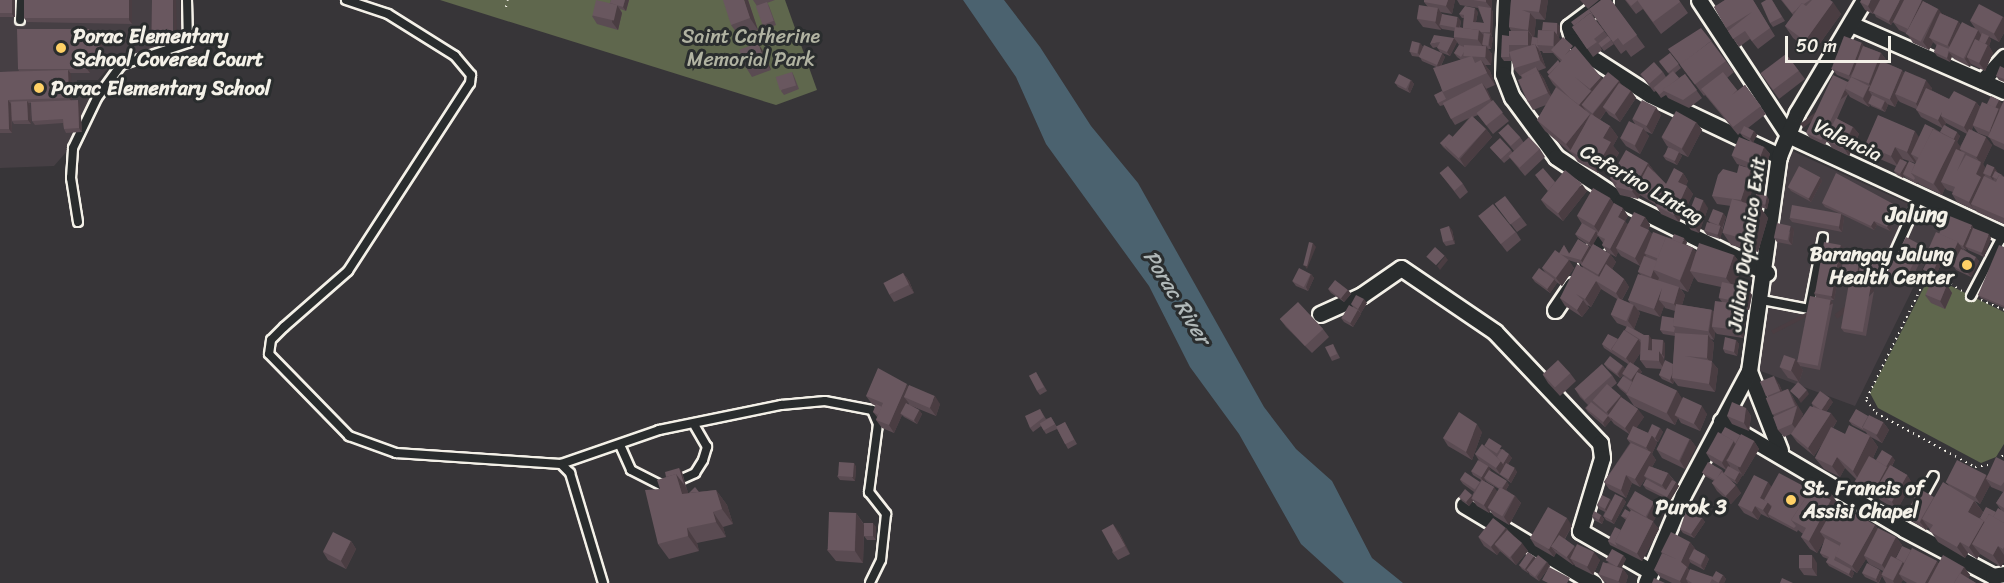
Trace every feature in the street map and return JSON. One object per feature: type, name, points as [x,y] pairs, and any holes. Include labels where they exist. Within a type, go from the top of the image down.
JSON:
[{"type":"street","name":"Ceferino LIntag","points":[[1506,0],[1503,74],[1512,97],[1556,157],[1661,229],[1767,273]]},
{"type":"street","points":[[1605,0],[1569,27],[1573,41],[1586,54],[1650,95],[1779,156]]},
{"type":"street","name":"Valencia","points":[[1699,0],[1788,135],[1919,198],[2003,235]]},
{"type":"street","name":"Julian Dychaico Exit","points":[[1749,371],[1767,273],[1779,156],[1788,135],[1851,24],[1858,3]]},
{"type":"street","points":[[1851,24],[2004,91]]},
{"type":"street","points":[[1982,81],[2004,57]]},
{"type":"street","points":[[1555,310],[1622,201]]},
{"type":"street","points":[[1320,314],[1362,295],[1401,268],[1495,332],[1600,443],[1602,458],[1580,531],[1648,577],[1721,421],[1749,371]]},
{"type":"street","points":[[1749,371],[1771,438],[1787,460]]},
{"type":"street","points":[[1721,421],[1787,460],[2003,575]]},
{"type":"street","points":[[1464,506],[1593,583]]},
{"type":"lane","points":[[20,20],[21,0]]},
{"type":"lane","points":[[78,222],[71,178],[73,148],[97,98],[121,65],[188,43],[187,0]]},
{"type":"lane","points":[[346,0],[388,14],[455,56],[471,75],[470,83],[348,271],[271,340],[269,354],[365,446],[396,453],[561,464],[659,430],[695,426],[825,400],[872,410],[878,424],[869,492],[885,514],[881,560],[870,583]]},
{"type":"lane","points":[[1889,265],[1919,198]]},
{"type":"lane","points":[[1971,296],[2003,235]]},
{"type":"lane","points":[[1762,300],[1809,309],[1824,237]]},
{"type":"lane","points":[[620,445],[631,470],[664,487],[695,474],[707,447],[695,426]]},
{"type":"lane","points":[[561,464],[570,473],[603,583]]},
{"type":"lane","points":[[1914,512],[1934,476]]},
{"type":"path","points":[[506,8],[508,0]]},
{"type":"path","points":[[2004,310],[1971,296],[1946,281],[1923,284],[1866,400],[1876,413],[1974,467],[1992,464],[2004,454]]},
{"type":"shaded area","name":"Porac Elementary School","points":[[0,0],[180,0],[182,48],[117,57],[98,80],[77,80],[78,96],[93,95],[82,134],[54,166],[0,168]]},
{"type":"shaded area","points":[[1788,149],[1946,221],[1855,406],[1758,370]]},
{"type":"green space","name":"Saint Catherine Memorial Park","points":[[440,0],[785,0],[817,90],[776,105]]},
{"type":"green space","points":[[1943,282],[2004,312],[2004,444],[1996,457],[1981,463],[1878,408],[1870,393],[1924,287]]},
{"type":"water","name":"Porac River","points":[[963,0],[1004,0],[1040,47],[1091,126],[1138,183],[1264,407],[1296,449],[1332,481],[1372,558],[1403,583],[1344,583],[1301,544],[1239,434],[1190,367],[1149,286],[1046,144],[1016,77]]},
{"type":"building","points":[[0,0],[12,0],[12,13],[0,13]]},
{"type":"building","points":[[24,0],[129,0],[129,18],[24,18]]},
{"type":"building","points":[[152,0],[173,0],[173,34],[152,34]]},
{"type":"building","points":[[596,0],[617,5],[614,21],[592,16]]},
{"type":"building","points":[[611,0],[625,0],[623,7],[610,3]]},
{"type":"building","points":[[723,0],[744,0],[750,18],[731,25]]},
{"type":"building","points":[[1424,0],[1448,0],[1446,6],[1424,2]]},
{"type":"building","points":[[1511,0],[1541,0],[1539,12],[1522,10],[1530,13],[1528,30],[1509,27]]},
{"type":"building","points":[[1601,0],[1611,0],[1637,35],[1623,45],[1618,38],[1613,42],[1589,9]]},
{"type":"building","points":[[1626,0],[1637,0],[1637,1],[1631,6]]},
{"type":"building","points":[[1637,0],[1679,0],[1680,2],[1653,22]]},
{"type":"building","points":[[1725,0],[1753,0],[1770,28],[1752,41],[1745,31],[1733,39],[1728,31],[1752,12],[1726,28],[1714,7]]},
{"type":"building","points":[[1772,0],[1782,17],[1770,23],[1761,3]]},
{"type":"building","points":[[1782,0],[1810,0],[1802,3],[1792,13]]},
{"type":"building","points":[[1812,0],[1833,2],[1805,41],[1785,26],[1802,3],[1806,6]]},
{"type":"building","points":[[1871,0],[1868,6],[1860,2]]},
{"type":"building","points":[[1880,0],[1900,0],[1889,21],[1873,13]]},
{"type":"building","points":[[1904,0],[1922,0],[1908,29],[1893,22]]},
{"type":"building","points":[[1923,1],[1938,9],[1921,42],[1906,34]]},
{"type":"building","points":[[767,2],[774,21],[763,25],[756,6]]},
{"type":"building","points":[[1979,4],[2003,17],[1994,33],[1970,21]]},
{"type":"building","points":[[1419,5],[1438,8],[1436,22],[1417,19]]},
{"type":"building","points":[[1465,6],[1475,8],[1473,22],[1484,23],[1478,6],[1491,8],[1490,32],[1463,28],[1464,15],[1459,14]]},
{"type":"building","points":[[1589,9],[1593,15],[1590,13],[1574,26],[1571,22]]},
{"type":"building","points":[[1590,13],[1604,31],[1594,39],[1597,42],[1587,49],[1572,27]]},
{"type":"building","points":[[1940,13],[1958,21],[1947,46],[1929,38]]},
{"type":"building","points":[[1442,14],[1458,17],[1456,28],[1440,25]]},
{"type":"building","points":[[1543,22],[1557,23],[1557,34],[1554,31],[1542,30]]},
{"type":"building","points":[[1962,22],[1978,30],[1964,59],[1947,51]]},
{"type":"building","points":[[1455,27],[1479,30],[1478,40],[1454,37]]},
{"type":"building","points":[[1701,28],[1713,43],[1711,41],[1681,65],[1668,49]]},
{"type":"building","name":"Porac Elementary School Covered Court","points":[[17,29],[89,29],[89,37],[99,37],[100,61],[87,61],[87,69],[18,69]]},
{"type":"building","points":[[1538,30],[1554,31],[1553,46],[1537,45]]},
{"type":"building","points":[[1509,31],[1528,31],[1528,45],[1509,45]]},
{"type":"building","points":[[1484,33],[1490,34],[1488,46],[1482,45]]},
{"type":"building","points":[[1982,33],[1989,36],[1985,44],[1979,41]]},
{"type":"building","points":[[1434,35],[1454,38],[1447,52],[1437,48],[1440,42],[1430,44]]},
{"type":"building","points":[[1502,35],[1509,36],[1509,57],[1501,57]]},
{"type":"building","points":[[1608,36],[1611,40],[1601,47],[1598,43]]},
{"type":"building","points":[[1844,36],[1862,43],[1849,75],[1831,69]]},
{"type":"building","points":[[1532,37],[1538,38],[1539,48],[1535,44],[1531,45]]},
{"type":"building","points":[[1563,37],[1573,46],[1565,55],[1575,46],[1601,77],[1590,89],[1575,77],[1591,91],[1579,105],[1548,76],[1562,60],[1551,50]]},
{"type":"building","points":[[1975,39],[1988,45],[1979,63],[1967,57]]},
{"type":"building","points":[[1412,41],[1420,43],[1417,54],[1409,52]]},
{"type":"building","points":[[1711,41],[1726,61],[1695,84],[1680,64]]},
{"type":"building","points":[[758,43],[765,62],[746,69],[739,50]]},
{"type":"building","points":[[1535,44],[1540,60],[1514,68],[1509,52]]},
{"type":"building","points":[[1937,44],[1949,49],[1947,58],[1934,52]]},
{"type":"building","points":[[1424,45],[1442,53],[1437,65],[1419,57]]},
{"type":"building","points":[[1459,45],[1464,47],[1461,57],[1454,53]]},
{"type":"building","points":[[1464,45],[1486,46],[1485,57],[1463,56]]},
{"type":"building","points":[[1863,46],[1881,53],[1869,84],[1851,77]]},
{"type":"building","points":[[1670,53],[1679,64],[1668,73],[1659,62]]},
{"type":"building","points":[[1786,54],[1799,71],[1773,90],[1760,73]]},
{"type":"building","points":[[1472,56],[1475,63],[1481,60],[1487,73],[1443,92],[1433,68]]},
{"type":"building","points":[[1558,60],[1560,63],[1549,74],[1547,72]]},
{"type":"building","points":[[1881,61],[1902,70],[1890,99],[1868,90]]},
{"type":"building","points":[[1654,62],[1663,72],[1649,84],[1641,74]]},
{"type":"building","points":[[2000,66],[2004,68],[2004,79],[1996,76]]},
{"type":"building","points":[[1536,67],[1538,72],[1523,79],[1521,75]]},
{"type":"building","points":[[68,70],[69,98],[8,100],[9,129],[0,129],[0,72]]},
{"type":"building","points":[[1538,71],[1548,93],[1528,102],[1518,80]]},
{"type":"building","points":[[1673,71],[1679,78],[1659,95],[1653,88]]},
{"type":"building","points":[[1905,71],[1926,80],[1916,103],[1895,94]]},
{"type":"building","points":[[792,72],[796,85],[780,90],[776,77]]},
{"type":"building","points":[[1608,72],[1619,81],[1592,113],[1582,105]]},
{"type":"building","points":[[1723,72],[1737,90],[1732,95],[1745,85],[1761,106],[1733,127],[1701,89]]},
{"type":"building","points":[[1399,74],[1411,80],[1406,89],[1394,83]]},
{"type":"building","points":[[1685,74],[1697,90],[1683,100],[1662,90]]},
{"type":"building","points":[[1833,75],[1848,82],[1821,140],[1806,133]]},
{"type":"building","points":[[1851,77],[1869,86],[1863,98],[1845,89]]},
{"type":"building","points":[[1482,83],[1490,99],[1451,119],[1443,103]]},
{"type":"building","points":[[1619,83],[1631,91],[1614,115],[1603,107]]},
{"type":"building","points":[[1556,87],[1590,114],[1566,144],[1537,120]]},
{"type":"building","points":[[1926,88],[1949,99],[1954,91],[1976,102],[1964,127],[1941,116],[1942,112],[1938,120],[1916,110]]},
{"type":"building","points":[[1442,91],[1446,99],[1438,103],[1434,95]]},
{"type":"building","points":[[1872,95],[1885,101],[1881,109],[1868,103]]},
{"type":"building","points":[[1991,96],[1999,100],[1995,108],[1987,104]]},
{"type":"building","points":[[78,100],[79,128],[64,129],[63,119],[32,121],[31,102]]},
{"type":"building","points":[[1493,100],[1503,113],[1486,126],[1476,113]]},
{"type":"building","points":[[1642,100],[1656,107],[1647,126],[1632,119]]},
{"type":"building","points":[[2004,100],[2004,144],[1988,137]]},
{"type":"building","points":[[27,101],[28,120],[12,121],[11,102]]},
{"type":"building","points":[[1982,102],[1999,109],[1989,132],[1973,125]]},
{"type":"building","points":[[1676,111],[1696,122],[1682,148],[1661,137]]},
{"type":"building","points":[[1591,114],[1610,126],[1603,138],[1611,142],[1603,156],[1595,152],[1590,162],[1570,151]]},
{"type":"building","points":[[1878,115],[1915,131],[1907,152],[1895,147],[1891,156],[1865,145]]},
{"type":"building","points":[[1472,116],[1486,129],[1459,158],[1445,145]]},
{"type":"building","points":[[1836,118],[1853,127],[1842,148],[1825,139]]},
{"type":"building","points":[[1629,121],[1643,128],[1635,145],[1620,138]]},
{"type":"building","points":[[1508,124],[1520,137],[1511,146],[1498,133]]},
{"type":"building","points":[[1925,124],[1935,129],[1919,158],[1911,154]]},
{"type":"building","points":[[1944,125],[1957,132],[1953,139],[1940,132]]},
{"type":"building","points":[[1744,126],[1754,131],[1750,138],[1740,133]]},
{"type":"building","points":[[1933,129],[1955,140],[1933,184],[1911,173]]},
{"type":"building","points":[[1969,129],[1986,137],[1977,157],[1960,149]]},
{"type":"building","points":[[1449,134],[1453,137],[1445,146],[1447,149],[1440,143]]},
{"type":"building","points":[[1529,137],[1540,149],[1519,168],[1509,156]]},
{"type":"building","points":[[1739,137],[1764,147],[1757,166],[1732,156]]},
{"type":"building","points":[[1500,138],[1511,150],[1501,159],[1490,148]]},
{"type":"building","points":[[1668,147],[1679,152],[1675,161],[1664,156]]},
{"type":"building","points":[[1956,149],[1965,153],[1957,171],[1966,155],[1981,162],[1976,174],[1981,177],[1969,202],[1952,194],[1955,187],[1941,182]]},
{"type":"building","points":[[1626,150],[1648,163],[1632,191],[1615,187],[1617,183],[1610,178]]},
{"type":"building","points":[[1900,159],[1907,162],[1900,174],[1894,171]]},
{"type":"building","points":[[1909,161],[1915,164],[1911,173],[1914,180],[1903,174]]},
{"type":"building","points":[[1987,164],[1994,167],[1990,176],[1983,173]]},
{"type":"building","points":[[1739,165],[1751,169],[1741,200],[1712,196],[1718,175],[1723,169],[1737,173]]},
{"type":"building","points":[[1448,166],[1463,184],[1454,191],[1440,173]]},
{"type":"building","points":[[1648,166],[1666,184],[1674,168],[1683,173],[1678,182],[1687,186],[1674,215],[1656,206],[1664,189],[1656,200],[1636,189]]},
{"type":"building","points":[[1799,166],[1820,177],[1809,198],[1788,187]]},
{"type":"building","points":[[1543,168],[1555,182],[1548,191],[1535,175]]},
{"type":"building","points":[[1565,170],[1582,184],[1558,213],[1541,200]]},
{"type":"building","points":[[1995,171],[2002,175],[1999,175],[1997,179],[1992,177]]},
{"type":"building","points":[[1836,173],[1897,206],[1887,227],[1874,221],[1871,226],[1822,203]]},
{"type":"building","points":[[1999,175],[2004,177],[2004,218],[1971,204],[1984,176],[1996,182]]},
{"type":"building","points":[[1593,188],[1610,198],[1594,226],[1577,216]]},
{"type":"building","points":[[1756,194],[1767,196],[1765,205],[1754,203]]},
{"type":"building","points":[[1505,196],[1521,217],[1510,225],[1495,204]]},
{"type":"building","points":[[1695,197],[1703,200],[1694,225],[1685,222]]},
{"type":"building","points":[[1732,199],[1760,207],[1750,241],[1722,233]]},
{"type":"building","points":[[1614,203],[1623,208],[1618,217],[1625,221],[1610,249],[1602,245],[1605,239],[1597,235]]},
{"type":"building","points":[[1493,204],[1516,232],[1501,244],[1478,216]]},
{"type":"building","points":[[1792,205],[1841,214],[1839,226],[1790,218]]},
{"type":"building","points":[[1713,209],[1723,213],[1718,225],[1708,221]]},
{"type":"building","points":[[1634,212],[1645,217],[1640,226],[1649,230],[1635,258],[1616,248]]},
{"type":"building","points":[[1947,215],[1972,225],[1963,246],[1939,234]]},
{"type":"building","points":[[1707,222],[1720,226],[1718,235],[1704,231]]},
{"type":"building","points":[[1582,223],[1596,231],[1589,242],[1576,234]]},
{"type":"building","points":[[1777,223],[1791,226],[1788,241],[1774,238]]},
{"type":"building","points":[[1449,226],[1453,240],[1443,242],[1440,229]]},
{"type":"building","points":[[1973,228],[1989,234],[1982,253],[1966,247]]},
{"type":"building","points":[[1653,232],[1666,237],[1658,258],[1645,253]]},
{"type":"building","points":[[1936,232],[1958,242],[1951,258],[1929,248]]},
{"type":"building","points":[[1674,234],[1684,238],[1682,244],[1672,240]]},
{"type":"building","points":[[1666,237],[1693,248],[1680,280],[1653,269]]},
{"type":"building","points":[[1906,237],[1923,246],[1904,281],[1887,272]]},
{"type":"building","points":[[1578,239],[1589,246],[1581,260],[1559,254],[1564,245],[1569,254]]},
{"type":"building","points":[[1309,242],[1313,243],[1307,266],[1303,265]]},
{"type":"building","points":[[1824,242],[1841,245],[1832,296],[1815,293]]},
{"type":"building","points":[[1699,243],[1734,255],[1726,278],[1690,271]]},
{"type":"building","points":[[1593,244],[1610,254],[1598,275],[1581,265]]},
{"type":"building","points":[[1999,245],[2004,247],[2004,306],[1978,295]]},
{"type":"building","points":[[1435,247],[1445,256],[1436,265],[1426,257]]},
{"type":"building","name":"Barangay Jalung Health Center","points":[[1961,249],[1976,257],[1967,274],[1952,266]]},
{"type":"building","points":[[1555,250],[1569,260],[1556,278],[1542,268]]},
{"type":"building","points":[[1930,254],[1939,258],[1932,274],[1923,270]]},
{"type":"building","points":[[1644,256],[1657,261],[1651,277],[1638,272]]},
{"type":"building","points":[[1844,256],[1860,259],[1856,280],[1840,277]]},
{"type":"building","points":[[1862,257],[1881,261],[1877,279],[1858,275]]},
{"type":"building","points":[[1577,264],[1599,277],[1606,264],[1624,279],[1616,293],[1596,281],[1585,299],[1576,294],[1583,300],[1577,310],[1560,298]]},
{"type":"building","points":[[1299,268],[1311,274],[1304,287],[1292,281]]},
{"type":"building","points":[[1539,268],[1554,279],[1547,289],[1532,278]]},
{"type":"building","points":[[903,273],[909,285],[889,295],[883,283]]},
{"type":"building","points":[[1638,274],[1679,287],[1674,304],[1659,300],[1662,288],[1654,309],[1628,300]]},
{"type":"building","points":[[1932,279],[1947,285],[1940,301],[1926,295]]},
{"type":"building","points":[[1335,280],[1348,290],[1341,299],[1328,289]]},
{"type":"building","points":[[1722,282],[1746,287],[1743,303],[1719,298]]},
{"type":"building","points":[[1849,283],[1871,287],[1863,332],[1841,328]]},
{"type":"building","points":[[1356,295],[1364,299],[1358,309],[1351,304]]},
{"type":"building","points":[[1810,296],[1831,300],[1818,366],[1797,362]]},
{"type":"building","points":[[1618,298],[1634,305],[1626,321],[1611,314]]},
{"type":"building","points":[[1715,301],[1740,304],[1737,330],[1712,327]]},
{"type":"building","points":[[1298,302],[1323,329],[1305,346],[1280,319]]},
{"type":"building","points":[[1676,304],[1712,310],[1708,331],[1673,326]]},
{"type":"building","points":[[1349,305],[1358,310],[1350,323],[1342,318]]},
{"type":"building","points":[[1662,316],[1674,318],[1674,332],[1660,330]]},
{"type":"building","points":[[1627,326],[1644,335],[1641,335],[1641,340],[1625,330]]},
{"type":"building","points":[[1624,330],[1638,339],[1626,359],[1611,349]]},
{"type":"building","points":[[1675,333],[1708,335],[1707,358],[1685,356],[1712,361],[1709,384],[1672,378]]},
{"type":"building","points":[[1608,334],[1618,339],[1612,351],[1602,344]]},
{"type":"building","points":[[1641,335],[1649,335],[1648,350],[1659,351],[1659,361],[1640,360]]},
{"type":"building","points":[[1725,337],[1736,340],[1734,352],[1723,349]]},
{"type":"building","points":[[1652,339],[1663,340],[1662,354],[1659,351],[1652,351]]},
{"type":"building","points":[[1333,344],[1337,354],[1330,357],[1325,347]]},
{"type":"building","points":[[1784,355],[1795,359],[1791,371],[1780,367]]},
{"type":"building","points":[[1610,356],[1623,366],[1616,374],[1604,364]]},
{"type":"building","points":[[1558,360],[1570,373],[1555,387],[1543,374]]},
{"type":"building","points":[[1665,360],[1673,364],[1670,380],[1659,375]]},
{"type":"building","points":[[1630,362],[1639,368],[1631,380],[1622,374]]},
{"type":"building","points":[[1602,364],[1612,375],[1585,400],[1575,389]]},
{"type":"building","points":[[878,368],[907,384],[889,425],[876,420],[883,403],[866,396]]},
{"type":"building","points":[[1036,372],[1044,387],[1037,391],[1029,376]]},
{"type":"building","points":[[1637,372],[1677,391],[1666,413],[1626,395]]},
{"type":"building","points":[[1623,376],[1632,382],[1627,393],[1617,385]]},
{"type":"building","points":[[1774,376],[1780,391],[1766,396],[1760,382]]},
{"type":"building","points":[[1798,382],[1807,390],[1799,399],[1790,391]]},
{"type":"building","points":[[1607,384],[1621,396],[1606,412],[1593,401]]},
{"type":"building","points":[[909,385],[935,396],[930,408],[904,397]]},
{"type":"building","points":[[1788,389],[1795,406],[1772,415],[1766,398]]},
{"type":"building","points":[[1820,391],[1830,398],[1821,410],[1811,403]]},
{"type":"building","points":[[1621,397],[1638,409],[1625,428],[1608,416]]},
{"type":"building","points":[[1683,397],[1702,406],[1694,424],[1675,415]]},
{"type":"building","points":[[1591,402],[1608,416],[1603,422],[1586,408]]},
{"type":"building","points":[[1732,402],[1746,408],[1744,423],[1727,416]]},
{"type":"building","points":[[906,403],[919,410],[914,421],[900,414]]},
{"type":"building","points":[[876,404],[882,407],[878,415],[873,412]]},
{"type":"building","points":[[1797,406],[1792,424],[1778,430],[1773,417]]},
{"type":"building","points":[[1810,406],[1831,413],[1808,448],[1791,434]]},
{"type":"building","points":[[1040,409],[1044,417],[1030,428],[1025,416]]},
{"type":"building","points":[[1856,409],[1868,416],[1863,429],[1849,421]]},
{"type":"building","points":[[1459,412],[1477,424],[1466,452],[1443,438]]},
{"type":"building","points":[[1869,415],[1883,422],[1877,435],[1863,427]]},
{"type":"building","points":[[1051,417],[1055,424],[1044,430],[1040,424]]},
{"type":"building","points":[[1065,422],[1074,440],[1065,444],[1056,427]]},
{"type":"building","points":[[1652,424],[1660,428],[1655,438],[1648,433]]},
{"type":"building","points":[[1849,425],[1870,436],[1853,471],[1837,457],[1832,466],[1815,458],[1831,427],[1845,434]]},
{"type":"building","points":[[1633,426],[1652,435],[1646,448],[1627,439]]},
{"type":"building","points":[[1725,427],[1740,435],[1735,444],[1734,441],[1721,434]]},
{"type":"building","points":[[1667,428],[1689,439],[1679,461],[1656,450]]},
{"type":"building","points":[[1718,432],[1734,441],[1722,462],[1706,453]]},
{"type":"building","points":[[1741,434],[1754,441],[1740,468],[1727,460]]},
{"type":"building","points":[[1489,438],[1502,446],[1497,454],[1484,446]]},
{"type":"building","points":[[1631,443],[1651,452],[1635,479],[1626,475],[1621,490],[1604,482]]},
{"type":"building","points":[[1482,444],[1501,461],[1496,468],[1475,454]]},
{"type":"building","points":[[1502,449],[1509,454],[1503,464],[1497,457]]},
{"type":"building","points":[[1882,450],[1892,456],[1886,466],[1876,460]]},
{"type":"building","points":[[1869,456],[1887,467],[1874,491],[1853,485]]},
{"type":"building","points":[[1996,457],[2004,461],[2004,482],[2001,486],[1986,479]]},
{"type":"building","points":[[1478,460],[1488,466],[1482,477],[1471,471]]},
{"type":"building","points":[[1957,460],[1986,475],[1975,497],[1946,482]]},
{"type":"building","points":[[839,462],[854,463],[853,477],[838,476]]},
{"type":"building","points":[[1708,462],[1722,470],[1716,480],[1702,472]]},
{"type":"building","points":[[1506,463],[1515,468],[1508,479],[1500,474]]},
{"type":"building","points":[[1890,465],[1907,475],[1892,502],[1874,492]]},
{"type":"building","points":[[1649,466],[1668,473],[1662,485],[1644,476]]},
{"type":"building","points":[[1728,466],[1739,472],[1735,480],[1724,474]]},
{"type":"building","points":[[679,468],[684,484],[676,474],[666,477],[665,472]]},
{"type":"building","points":[[1489,470],[1507,481],[1502,488],[1484,478]]},
{"type":"building","points":[[1465,472],[1480,482],[1475,490],[1460,479]]},
{"type":"building","points":[[1722,472],[1736,485],[1726,496],[1712,483]]},
{"type":"building","name":"St. Francis of Assisi Chapel","points":[[1779,473],[1811,490],[1791,520],[1796,526],[1794,528],[1768,514],[1772,506],[1764,500]]},
{"type":"building","points":[[676,474],[682,494],[716,490],[722,509],[713,512],[716,522],[687,528],[688,536],[658,544],[645,490],[660,489],[657,480]]},
{"type":"building","points":[[1754,475],[1768,482],[1760,498],[1768,502],[1763,510],[1755,506],[1752,512],[1738,505]]},
{"type":"building","points":[[1646,479],[1666,490],[1672,480],[1676,482],[1667,497],[1643,485]]},
{"type":"building","points":[[1482,480],[1494,487],[1484,505],[1472,498]]},
{"type":"building","points":[[1943,482],[1974,501],[1968,512],[1984,521],[1969,547],[1960,542],[1957,547],[1929,531],[1933,525],[1922,519]]},
{"type":"building","points":[[1820,486],[1829,490],[1825,497],[1831,500],[1809,541],[1801,537],[1806,528],[1791,520],[1811,490],[1816,493]]},
{"type":"building","points":[[695,487],[699,492],[689,493]]},
{"type":"building","points":[[1500,487],[1515,496],[1502,516],[1488,508]]},
{"type":"building","points":[[1465,489],[1472,495],[1466,502],[1459,497]]},
{"type":"building","points":[[1920,489],[1934,497],[1919,522],[1906,514]]},
{"type":"building","points":[[1635,491],[1654,502],[1646,517],[1626,506]]},
{"type":"building","points":[[2004,491],[2004,508],[1996,503]]},
{"type":"building","points":[[1615,494],[1623,498],[1612,520],[1604,516]]},
{"type":"building","points":[[1602,495],[1610,499],[1605,509],[1597,505]]},
{"type":"building","points":[[1836,503],[1875,525],[1852,566],[1835,556],[1841,543],[1820,532]]},
{"type":"building","points":[[1548,507],[1567,518],[1549,549],[1530,538]]},
{"type":"building","points":[[1986,507],[1996,512],[1993,517],[1989,514],[1985,522],[1980,518]]},
{"type":"building","points":[[1998,508],[2004,512],[2004,523],[1993,517]]},
{"type":"building","points":[[1625,509],[1630,512],[1627,518],[1621,516]]},
{"type":"building","points":[[1631,510],[1653,521],[1637,553],[1615,542]]},
{"type":"building","points":[[1594,511],[1601,515],[1599,520],[1592,516]]},
{"type":"building","points":[[1686,511],[1702,518],[1691,534],[1680,529]]},
{"type":"building","points":[[829,512],[856,513],[855,551],[828,550]]},
{"type":"building","points":[[1989,514],[2004,523],[2004,547],[2003,549],[1998,546],[1993,555],[1972,544]]},
{"type":"building","points":[[1493,518],[1506,528],[1491,547],[1478,537]]},
{"type":"building","points":[[864,523],[873,523],[873,536],[864,536]]},
{"type":"building","points":[[1113,524],[1125,546],[1114,552],[1102,530]]},
{"type":"building","points":[[1615,527],[1621,530],[1615,542],[1617,546],[1608,541]]},
{"type":"building","points":[[1878,528],[1896,537],[1882,565],[1864,556]]},
{"type":"building","points":[[1507,530],[1522,543],[1510,557],[1495,544]]},
{"type":"building","points":[[333,532],[351,541],[341,561],[323,552]]},
{"type":"building","points":[[1671,532],[1690,542],[1681,562],[1687,567],[1680,581],[1654,570],[1662,553],[1676,559],[1661,552]]},
{"type":"building","points":[[1559,535],[1575,546],[1567,557],[1551,546]]},
{"type":"building","points":[[1825,538],[1840,546],[1834,560],[1851,569],[1849,574],[1826,562],[1829,557],[1820,553]]},
{"type":"building","points":[[1577,544],[1594,552],[1587,567],[1570,559]]},
{"type":"building","points":[[1902,546],[1911,550],[1904,563],[1896,558]]},
{"type":"building","points":[[1912,548],[1937,561],[1925,583],[1917,583],[1899,574]]},
{"type":"building","points":[[1612,549],[1623,555],[1617,567],[1606,560]]},
{"type":"building","points":[[1694,549],[1706,555],[1701,565],[1689,559]]},
{"type":"building","points":[[1528,552],[1534,556],[1525,569],[1519,565]]},
{"type":"building","points":[[1538,555],[1547,562],[1535,577],[1526,570]]},
{"type":"building","points":[[1799,555],[1812,555],[1812,568],[1799,568]]},
{"type":"building","points":[[1943,555],[1964,567],[1954,583],[1928,583]]},
{"type":"building","points":[[1891,556],[1903,562],[1893,581],[1881,575]]},
{"type":"building","points":[[1603,562],[1623,569],[1619,581],[1599,574]]},
{"type":"building","points":[[1867,563],[1880,570],[1876,579],[1862,573]]},
{"type":"building","points":[[1549,567],[1570,578],[1567,583],[1548,583],[1542,580]]},
{"type":"building","points":[[1690,569],[1713,577],[1710,583],[1692,583],[1686,579]]},
{"type":"building","points":[[1716,571],[1723,575],[1718,583],[1712,579]]},
{"type":"building","points":[[1960,573],[1976,583],[1954,583]]},
{"type":"building","points":[[1654,578],[1665,583],[1652,583]]},
{"type":"building","points":[[1782,578],[1793,583],[1780,583]]},
{"type":"place","name":"Porac Elementary School Covered Court","points":[[61,48]]},
{"type":"place","name":"Porac Elementary School","points":[[39,88]]},
{"type":"place","name":"Barangay Jalung Health Center","points":[[1967,265]]},
{"type":"place","name":"St. Francis of Assisi Chapel","points":[[1791,500]]},
{"type":"district","name":"Jalung","points":[[1917,215]]},
{"type":"district","name":"Purok 3","points":[[1691,507]]}]
